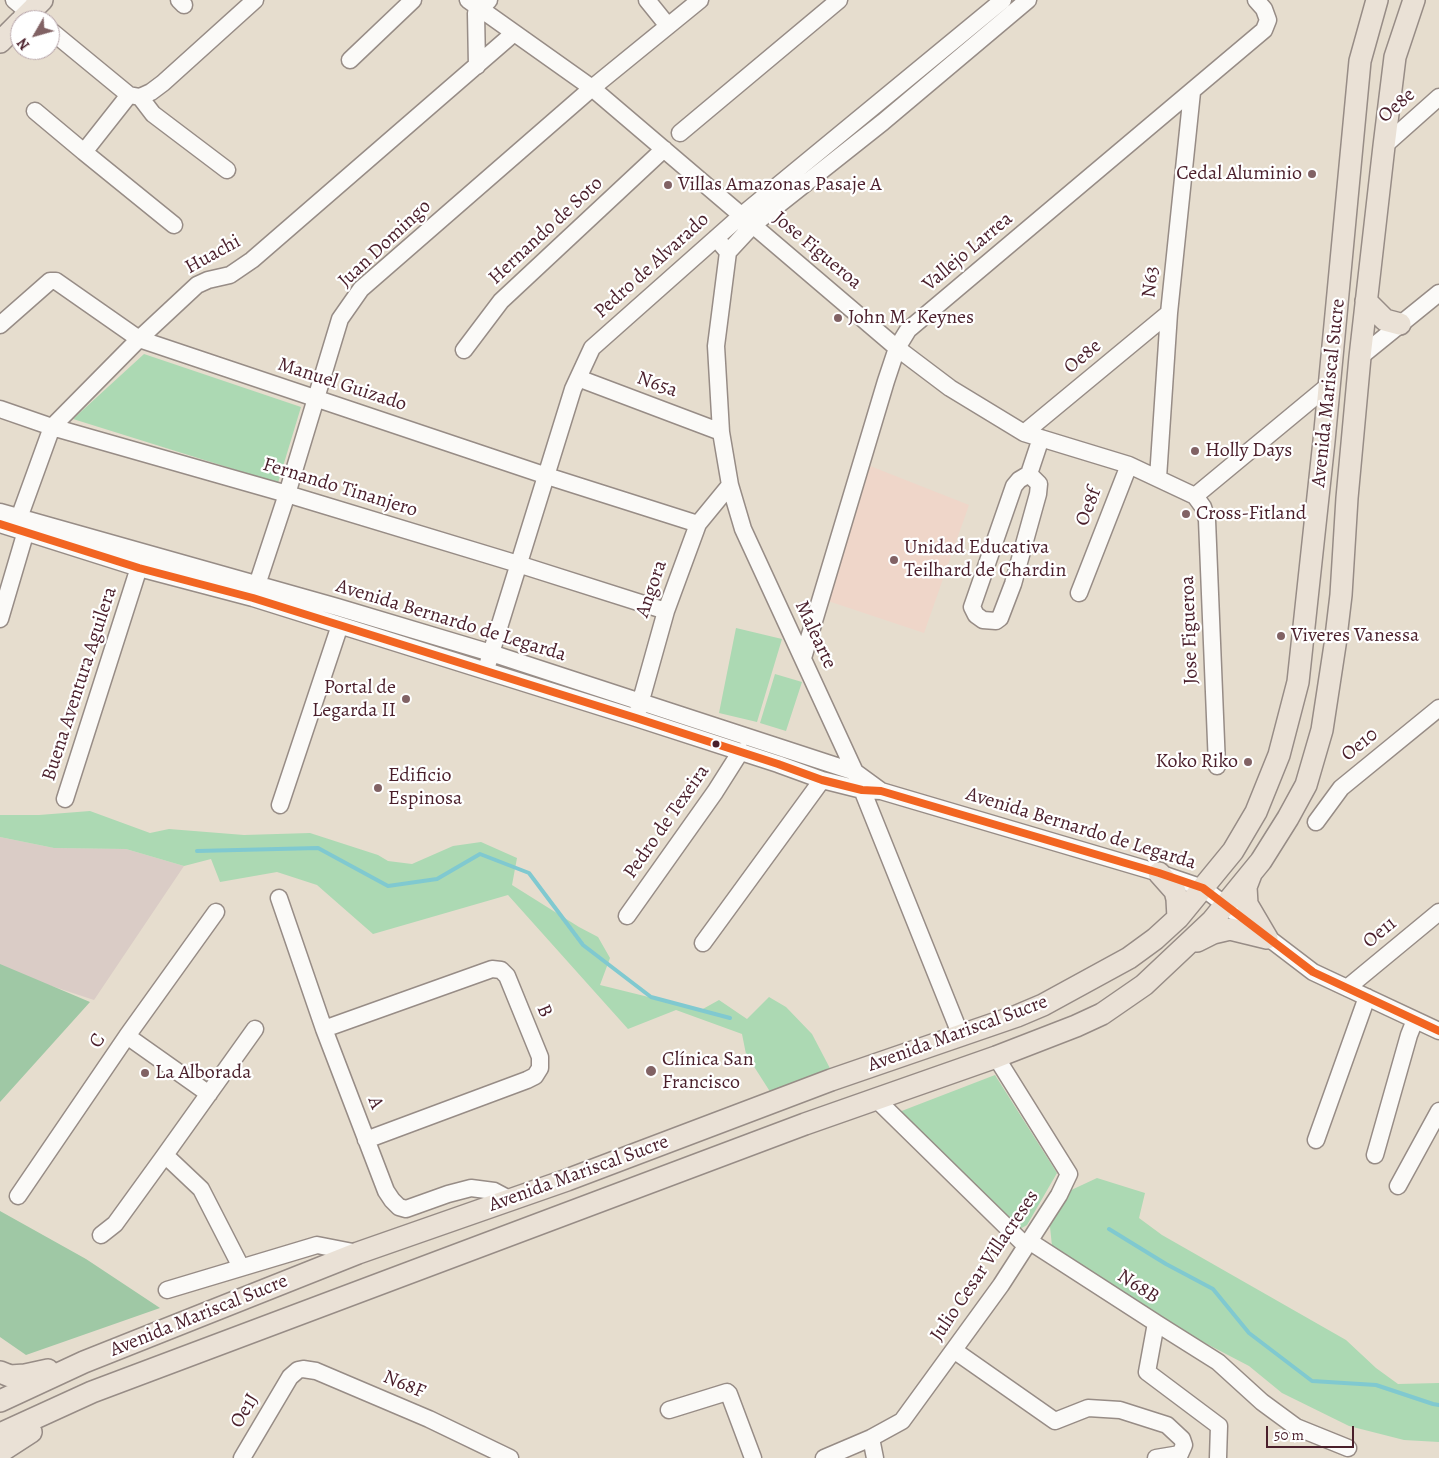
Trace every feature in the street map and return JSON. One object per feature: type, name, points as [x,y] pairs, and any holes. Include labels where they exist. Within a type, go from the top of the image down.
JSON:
[{"type":"main road","name":"Avenida Mariscal Sucre","points":[[0,1401],[84,1362],[358,1253],[567,1180],[831,1080],[1017,1016],[1043,1005],[1114,967],[1155,939],[1178,918],[1233,851],[1256,812],[1279,755],[1298,682],[1324,441],[1360,61],[1377,0]]},
{"type":"main road","name":"Avenida Mariscal Sucre","points":[[92,1392],[875,1098],[996,1057],[1102,1014],[1144,985],[1225,906],[1270,848],[1306,785],[1322,730],[1337,629],[1360,357],[1395,57],[1414,0]]},
{"type":"main road","points":[[0,42],[10,31]]},
{"type":"main road","points":[[1366,300],[1385,320],[1400,324]]},
{"type":"main road","points":[[1324,441],[1352,442]]},
{"type":"main road","points":[[1318,494],[1347,498]]},
{"type":"main road","points":[[1159,873],[1175,891],[1178,918]]},
{"type":"main road","points":[[1251,873],[1246,887],[1247,904],[1267,938]]},
{"type":"main road","points":[[1182,950],[1205,936],[1225,930],[1235,930],[1267,938]]},
{"type":"main road","points":[[0,1372],[10,1376],[25,1376],[84,1362]]},
{"type":"main road","points":[[0,1434],[92,1392]]},
{"type":"main road","points":[[0,1452],[92,1392]]},
{"type":"street","points":[[84,152],[135,96],[151,92],[163,84],[255,0]]},
{"type":"street","points":[[350,60],[413,0]]},
{"type":"street","points":[[647,0],[668,26]]},
{"type":"street","name":"Juan Domingo","points":[[255,591],[287,494],[340,319],[362,289],[592,88],[700,0]]},
{"type":"street","points":[[680,133],[839,0]]},
{"type":"street","points":[[1002,0],[1013,13]]},
{"type":"street","name":"Pedro de Alvarado","points":[[728,252],[747,220],[1002,0]]},
{"type":"street","name":"Pedro de Alvarado","points":[[486,671],[573,389],[592,348],[716,238],[747,220],[883,122],[1028,0]]},
{"type":"street","name":"Vallejo Larrea","points":[[803,658],[897,348],[908,330],[1264,30],[1268,20],[1264,9],[1256,0]]},
{"type":"street","points":[[477,66],[476,13],[479,3]]},
{"type":"street","name":"Jose Figueroa","points":[[479,3],[514,33],[592,88],[897,348],[950,388],[1024,433],[1129,465],[1195,496],[1203,507],[1207,520],[1217,766]]},
{"type":"street","name":"Huachi","points":[[0,619],[23,525],[52,426],[139,339],[197,285],[208,280],[230,275],[252,260],[514,33]]},
{"type":"street","points":[[60,38],[135,96],[153,114],[227,170]]},
{"type":"street","name":"N63","points":[[1158,478],[1170,313],[1192,92]]},
{"type":"street","name":"Oe8e","points":[[1384,146],[1439,97]]},
{"type":"street","points":[[35,111],[174,224]]},
{"type":"street","name":"Hernando de Soto","points":[[464,350],[501,301],[664,149]]},
{"type":"street","points":[[716,238],[728,252]]},
{"type":"street","name":"Malearte","points":[[728,252],[716,346],[721,432],[730,485],[743,528],[855,772],[961,1036]]},
{"type":"street","name":"Manuel Guizado","points":[[0,325],[50,281],[56,281],[139,339],[547,476],[698,524]]},
{"type":"street","points":[[1360,357],[1439,293]]},
{"type":"street","name":"Oe8e","points":[[1024,433],[1170,313]]},
{"type":"street","name":"N65a","points":[[578,378],[721,432]]},
{"type":"street","points":[[1195,496],[1329,385]]},
{"type":"street","name":"Fernando Tinanjero","points":[[0,409],[518,564],[666,611]]},
{"type":"street","points":[[1030,474],[1039,484],[1038,494],[1013,584],[1000,618],[996,621],[984,620],[976,615],[972,607],[1014,486],[1019,480],[1030,474],[1041,438]]},
{"type":"street","name":"Oe8f","points":[[1079,593],[1129,465]]},
{"type":"street","name":"Angora","points":[[636,718],[666,611],[698,524],[730,485]]},
{"type":"street","name":"Avenida Bernardo de Legarda","points":[[0,512],[23,525],[141,561],[491,653],[855,772],[881,791]]},
{"type":"street","name":"Avenida Bernardo de Legarda","points":[[0,524],[23,525]]},
{"type":"street","name":"Buena Aventura Aguilera","points":[[65,798],[141,561]]},
{"type":"street","name":"Avenida Bernardo de Legarda","points":[[255,591],[340,626],[741,751],[822,780],[862,790],[881,791],[1159,873],[1203,888],[1313,972],[1439,1031]]},
{"type":"street","points":[[280,805],[340,626]]},
{"type":"street","name":"Oe10","points":[[1316,822],[1341,788],[1439,708]]},
{"type":"street","name":"Pedro de Texeira","points":[[627,916],[715,792],[741,751]]},
{"type":"street","points":[[703,943],[822,780]]},
{"type":"street","name":"A","points":[[279,898],[324,1029],[386,1192],[399,1207],[406,1209],[471,1188],[494,1191],[511,1200]]},
{"type":"street","name":"C","points":[[18,1196],[127,1036],[216,912]]},
{"type":"street","name":"Oe11","points":[[1347,988],[1439,912]]},
{"type":"street","name":"B","points":[[324,1029],[492,969],[501,970],[506,976],[540,1057],[540,1068],[535,1076],[527,1080],[366,1140]]},
{"type":"street","points":[[1316,1140],[1367,998]]},
{"type":"street","points":[[1375,1155],[1415,1020]]},
{"type":"street","points":[[101,1235],[115,1224],[255,1029]]},
{"type":"street","points":[[127,1036],[209,1094]]},
{"type":"street","name":"Julio Cesar Villacreses","points":[[824,1458],[872,1438],[902,1421],[1001,1286],[1059,1195],[1069,1174],[996,1057]]},
{"type":"street","name":"N68B","points":[[875,1098],[1027,1244],[1156,1323],[1147,1372],[1219,1426],[1218,1458]]},
{"type":"street","points":[[1398,1186],[1439,1111]]},
{"type":"street","points":[[165,1155],[201,1190],[242,1267]]},
{"type":"street","points":[[167,1290],[317,1245],[358,1253]]},
{"type":"street","points":[[1156,1323],[1218,1362],[1262,1402],[1296,1427],[1348,1448]]},
{"type":"street","points":[[954,1350],[1055,1421],[1088,1408],[1120,1410],[1167,1425],[1182,1440],[1184,1445],[1180,1454],[1156,1458]]},
{"type":"street","name":"N68F","points":[[285,1386],[290,1377],[298,1370],[304,1368],[316,1371],[429,1419],[510,1458]]},
{"type":"street","name":"Oe1J","points":[[242,1458],[285,1386]]},
{"type":"street","points":[[669,1410],[727,1392],[753,1458]]},
{"type":"street","points":[[872,1438],[875,1458]]},
{"type":"shaded area","name":"Unidad Educativa Teilhard de Chardin","points":[[865,464],[969,505],[924,633],[828,601]]},
{"type":"shaded area","points":[[0,837],[54,848],[126,849],[184,866],[94,1000],[0,969]]},
{"type":"green space","points":[[144,354],[301,407],[278,483],[73,419]]},
{"type":"green space","points":[[736,628],[782,639],[757,722],[719,713]]},
{"type":"green space","points":[[775,674],[802,682],[786,731],[760,723]]},
{"type":"green space","points":[[90,811],[150,833],[169,829],[244,835],[310,833],[378,855],[388,861],[412,864],[453,846],[481,842],[517,858],[512,885],[598,937],[610,958],[600,985],[701,1010],[719,1000],[747,1019],[769,997],[786,1007],[812,1034],[834,1076],[776,1101],[746,1054],[742,1034],[676,1010],[628,1029],[508,895],[373,934],[317,885],[277,872],[220,882],[211,859],[184,866],[126,849],[54,848],[0,837],[0,815],[39,815]]},
{"type":"green space","points":[[0,964],[90,1002],[0,1102]]},
{"type":"green space","points":[[995,1075],[1057,1173],[1027,1225],[1020,1229],[899,1112]]},
{"type":"green space","points":[[1097,1178],[1145,1193],[1139,1218],[1162,1235],[1346,1340],[1376,1368],[1398,1384],[1439,1383],[1439,1442],[1404,1440],[1349,1426],[1282,1393],[1249,1366],[1157,1318],[1052,1246],[1049,1217],[1067,1192]]},
{"type":"green space","points":[[0,1211],[86,1259],[160,1308],[26,1355],[0,1337]]},
{"type":"waterway","points":[[197,851],[318,848],[388,886],[437,879],[480,854],[529,873],[583,945],[651,997],[730,1018]]},
{"type":"waterway","points":[[1109,1229],[1166,1264],[1213,1289],[1249,1333],[1312,1381],[1376,1385],[1439,1405]]},
{"type":"transit line","points":[[0,524],[139,568],[253,598],[636,718],[822,780],[862,790],[881,791],[1159,873],[1203,888],[1313,972],[1439,1031]]},
{"type":"place","name":"Cedal Aluminio","points":[[1312,174]]},
{"type":"place","name":"Villas Amazonas Pasaje A","points":[[668,185]]},
{"type":"place","name":"John M. Keynes","points":[[838,318]]},
{"type":"place","name":"Holly Days","points":[[1195,451]]},
{"type":"place","name":"Cross-Fitland","points":[[1186,514]]},
{"type":"place","name":"Unidad Educativa Teilhard de Chardin","points":[[894,560]]},
{"type":"place","name":"Viveres Vanessa","points":[[1281,636]]},
{"type":"place","name":"Portal de Legarda II","points":[[406,699]]},
{"type":"place","name":"Koko Riko","points":[[1248,762]]},
{"type":"place","name":"Edificio Espinosa","points":[[378,788]]},
{"type":"place","name":"Clínica San Francisco","points":[[651,1071]]},
{"type":"place","name":"La Alborada","points":[[145,1073]]}]
